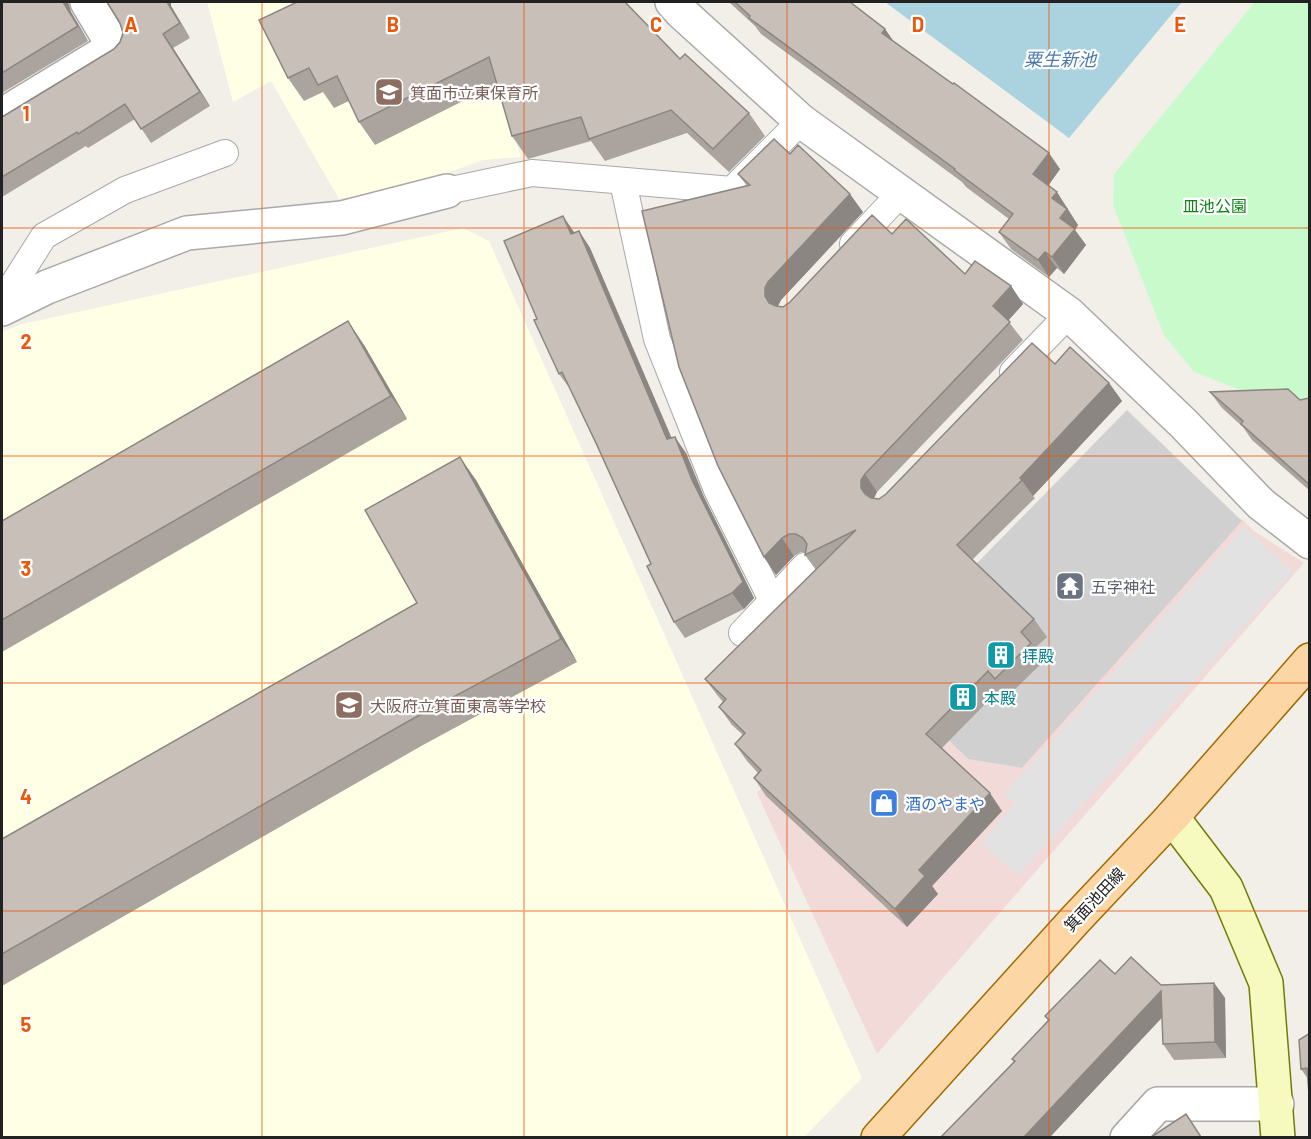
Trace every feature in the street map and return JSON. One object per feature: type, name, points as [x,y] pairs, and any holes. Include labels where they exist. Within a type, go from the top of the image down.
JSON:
[{"type":"main road","name":"箕面池田線","points":[[878,1137],[1172,817],[1310,660]]},
{"type":"street","points":[[2,115],[114,47],[87,2]]},
{"type":"street","points":[[672,2],[801,121],[1069,314],[1184,423],[1262,504],[1310,542]]},
{"type":"street","points":[[2,309],[47,287],[187,233],[342,218],[447,191]]},
{"type":"street","points":[[1172,817],[1226,888],[1266,983],[1278,1137]]},
{"type":"street","points":[[1127,1137],[1158,1104],[1277,1104]]},
{"type":"lane","points":[[447,191],[532,173],[732,190],[801,121]]},
{"type":"lane","points":[[2,302],[44,236],[125,190],[225,153]]},
{"type":"lane","points":[[623,182],[657,339],[717,490],[772,600]]},
{"type":"lane","points":[[838,260],[901,193]]},
{"type":"lane","points":[[995,391],[1069,314]]},
{"type":"lane","points":[[742,633],[805,566]]},
{"type":"shaded area","name":"箕面市立東保育所","points":[[207,2],[461,2],[486,49],[521,157],[483,160],[409,187],[339,199],[271,81],[233,102]]},
{"type":"shaded area","name":"大阪府立箕面東高等学校","points":[[463,228],[489,241],[862,1078],[804,1137],[2,1138],[2,332],[22,324]]},
{"type":"shaded area","name":"五字神社","points":[[1127,410],[1242,521],[1022,768],[968,759],[900,693],[892,650]]},
{"type":"shaded area","points":[[1242,519],[1254,531],[1304,563],[877,1054],[757,793],[892,650],[900,693],[968,759],[1022,768]]},
{"type":"shaded area","points":[[1244,527],[1293,572],[1018,876],[981,842],[1015,804],[1004,794]]},
{"type":"green space","name":"皿池公園","points":[[1255,2],[1309,2],[1309,403],[1268,401],[1194,372],[1164,335],[1113,205],[1114,174]]},
{"type":"water","name":"粟生新池","points":[[885,2],[1182,2],[1069,138]]},
{"type":"building","points":[[2,2],[63,2],[78,26],[2,73]]},
{"type":"building","points":[[107,2],[167,2],[180,23],[163,34],[200,92],[141,129],[125,104],[78,134],[77,132],[2,177],[2,117],[114,49],[120,42],[123,33],[120,23]]},
{"type":"building","points":[[297,2],[625,2],[680,59],[685,54],[749,113],[713,149],[671,110],[589,139],[581,117],[512,136],[489,57],[359,122],[337,76],[318,85],[309,68],[288,78],[259,20]]},
{"type":"building","points":[[735,2],[850,2],[885,29],[882,33],[1049,153],[1033,174],[1057,192],[1052,198],[1067,209],[1060,218],[1075,229],[1052,257],[1045,252],[1038,260],[999,232],[1013,214],[749,18],[750,16]]},
{"type":"building","points":[[774,139],[790,154],[798,145],[850,194],[768,282],[765,296],[769,303],[783,307],[790,302],[872,215],[892,234],[906,219],[965,274],[975,261],[1011,286],[993,306],[1010,322],[865,474],[861,480],[861,488],[865,494],[879,499],[886,494],[1032,343],[1055,364],[1070,347],[1109,383],[1020,478],[1022,480],[957,545],[1034,619],[1021,632],[1031,643],[995,679],[988,671],[926,734],[990,793],[919,870],[925,876],[895,909],[754,778],[761,770],[735,744],[745,733],[719,707],[726,699],[705,679],[856,530],[805,555],[807,544],[803,538],[796,534],[789,534],[764,557],[718,466],[679,367],[642,211],[750,185],[738,174]]},
{"type":"building","points":[[563,216],[571,234],[579,231],[667,439],[675,437],[692,480],[743,582],[732,593],[674,622],[647,566],[651,564],[596,443],[562,372],[559,374],[534,320],[537,319],[504,241]]},
{"type":"building","points":[[348,321],[391,396],[2,620],[2,521]]},
{"type":"building","points":[[1288,389],[1300,400],[1310,398],[1310,485],[1241,424],[1243,421],[1210,392]]},
{"type":"building","points":[[460,457],[561,639],[407,722],[2,954],[2,839],[417,603],[365,510]]},
{"type":"building","points":[[1131,957],[1161,985],[1214,983],[1215,1042],[1163,1044],[1161,991],[1024,1137],[941,1137],[1015,1061],[1012,1059],[1049,1020],[1045,1016],[1100,960],[1115,974]]},
{"type":"building","points":[[1310,1033],[1310,1107],[1307,1068],[1301,1069],[1299,1040]]},
{"type":"building","points":[[1186,1114],[1201,1137],[1151,1137]]},
{"type":"place","name":"箕面市立東保育所","points":[[389,92]]},
{"type":"place","name":"五字神社","points":[[1070,586]]},
{"type":"place","name":"拝殿","points":[[1001,655]]},
{"type":"place","name":"本殿","points":[[963,697]]},
{"type":"place","name":"大阪府立箕面東高等学校","points":[[349,705]]},
{"type":"place","name":"酒のやまや","points":[[884,803]]}]
